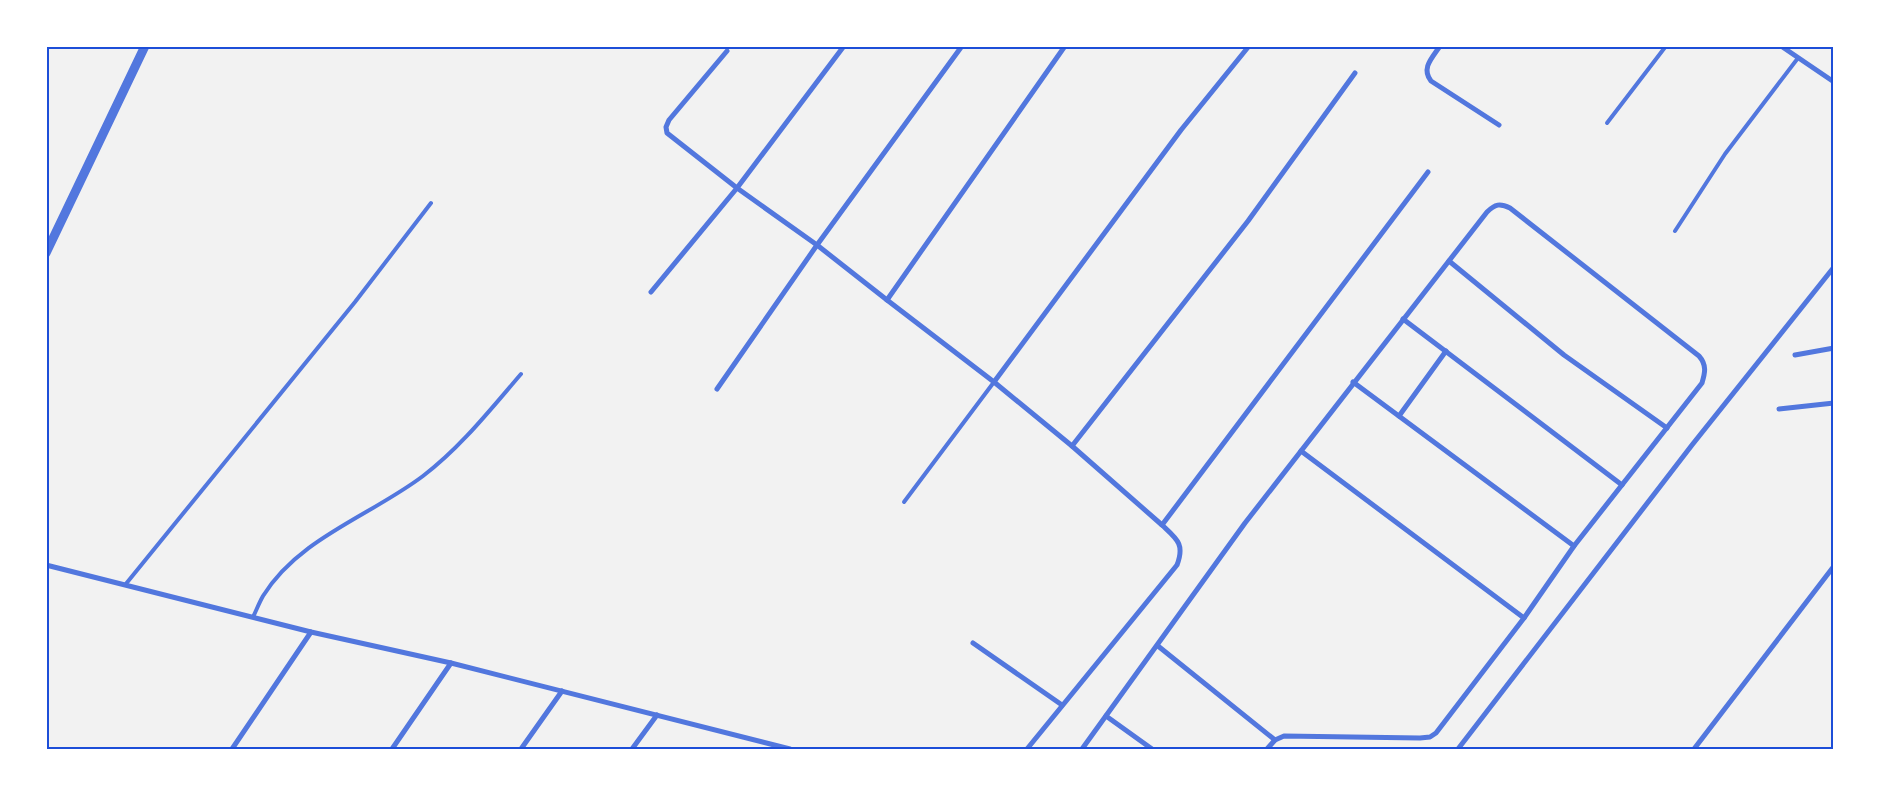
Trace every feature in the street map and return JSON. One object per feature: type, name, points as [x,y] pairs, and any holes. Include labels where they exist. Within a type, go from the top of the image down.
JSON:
[{"type":"street","points":[[46,253],[145,46]]},
{"type":"street","points":[[651,292],[737,188],[844,46]]},
{"type":"street","points":[[717,390],[818,245],[962,46]]},
{"type":"street","points":[[887,300],[1065,46]]},
{"type":"street","points":[[994,382],[1181,130],[1249,46]]},
{"type":"street","points":[[1440,46],[1428,63],[1427,76],[1431,81],[1499,125]]},
{"type":"street","points":[[1780,46],[1834,82]]},
{"type":"street","points":[[727,51],[669,120],[666,127],[667,133],[737,188],[818,245],[994,382],[1072,446],[1162,525],[1176,538],[1180,546],[1181,554],[1177,565],[1026,749]]},
{"type":"street","points":[[1072,446],[1248,221],[1355,73]]},
{"type":"street","points":[[1162,525],[1428,172]]},
{"type":"street","points":[[1082,749],[1245,523],[1353,382],[1487,212],[1494,205],[1502,204],[1510,208],[1703,361],[1705,367],[1702,383],[1574,546],[1524,618],[1436,733],[1430,737],[1284,736],[1275,740],[1267,749]]},
{"type":"street","points":[[1449,261],[1564,355],[1667,428]]},
{"type":"street","points":[[1458,749],[1698,438],[1834,267]]},
{"type":"street","points":[[1403,319],[1622,485]]},
{"type":"street","points":[[1795,355],[1834,348]]},
{"type":"street","points":[[1399,416],[1446,351]]},
{"type":"street","points":[[1353,382],[1574,546]]},
{"type":"street","points":[[1779,408],[1834,402]]},
{"type":"street","points":[[1301,450],[1524,618]]},
{"type":"street","points":[[46,565],[311,632],[451,663],[790,749]]},
{"type":"street","points":[[1694,749],[1834,566]]},
{"type":"street","points":[[232,749],[311,632]]},
{"type":"street","points":[[973,643],[1062,705]]},
{"type":"street","points":[[1158,646],[1275,740]]},
{"type":"street","points":[[392,749],[451,663]]},
{"type":"street","points":[[521,749],[562,691]]},
{"type":"street","points":[[632,749],[657,715]]},
{"type":"street","points":[[1106,716],[1152,749]]},
{"type":"lane","points":[[1608,122],[1666,46]]},
{"type":"lane","points":[[1675,231],[1725,154],[1798,58]]},
{"type":"lane","points":[[125,585],[355,302],[431,203]]},
{"type":"lane","points":[[254,617],[262,597],[289,564],[316,543],[423,476],[476,426],[521,374]]},
{"type":"lane","points":[[904,502],[994,382]]}]
